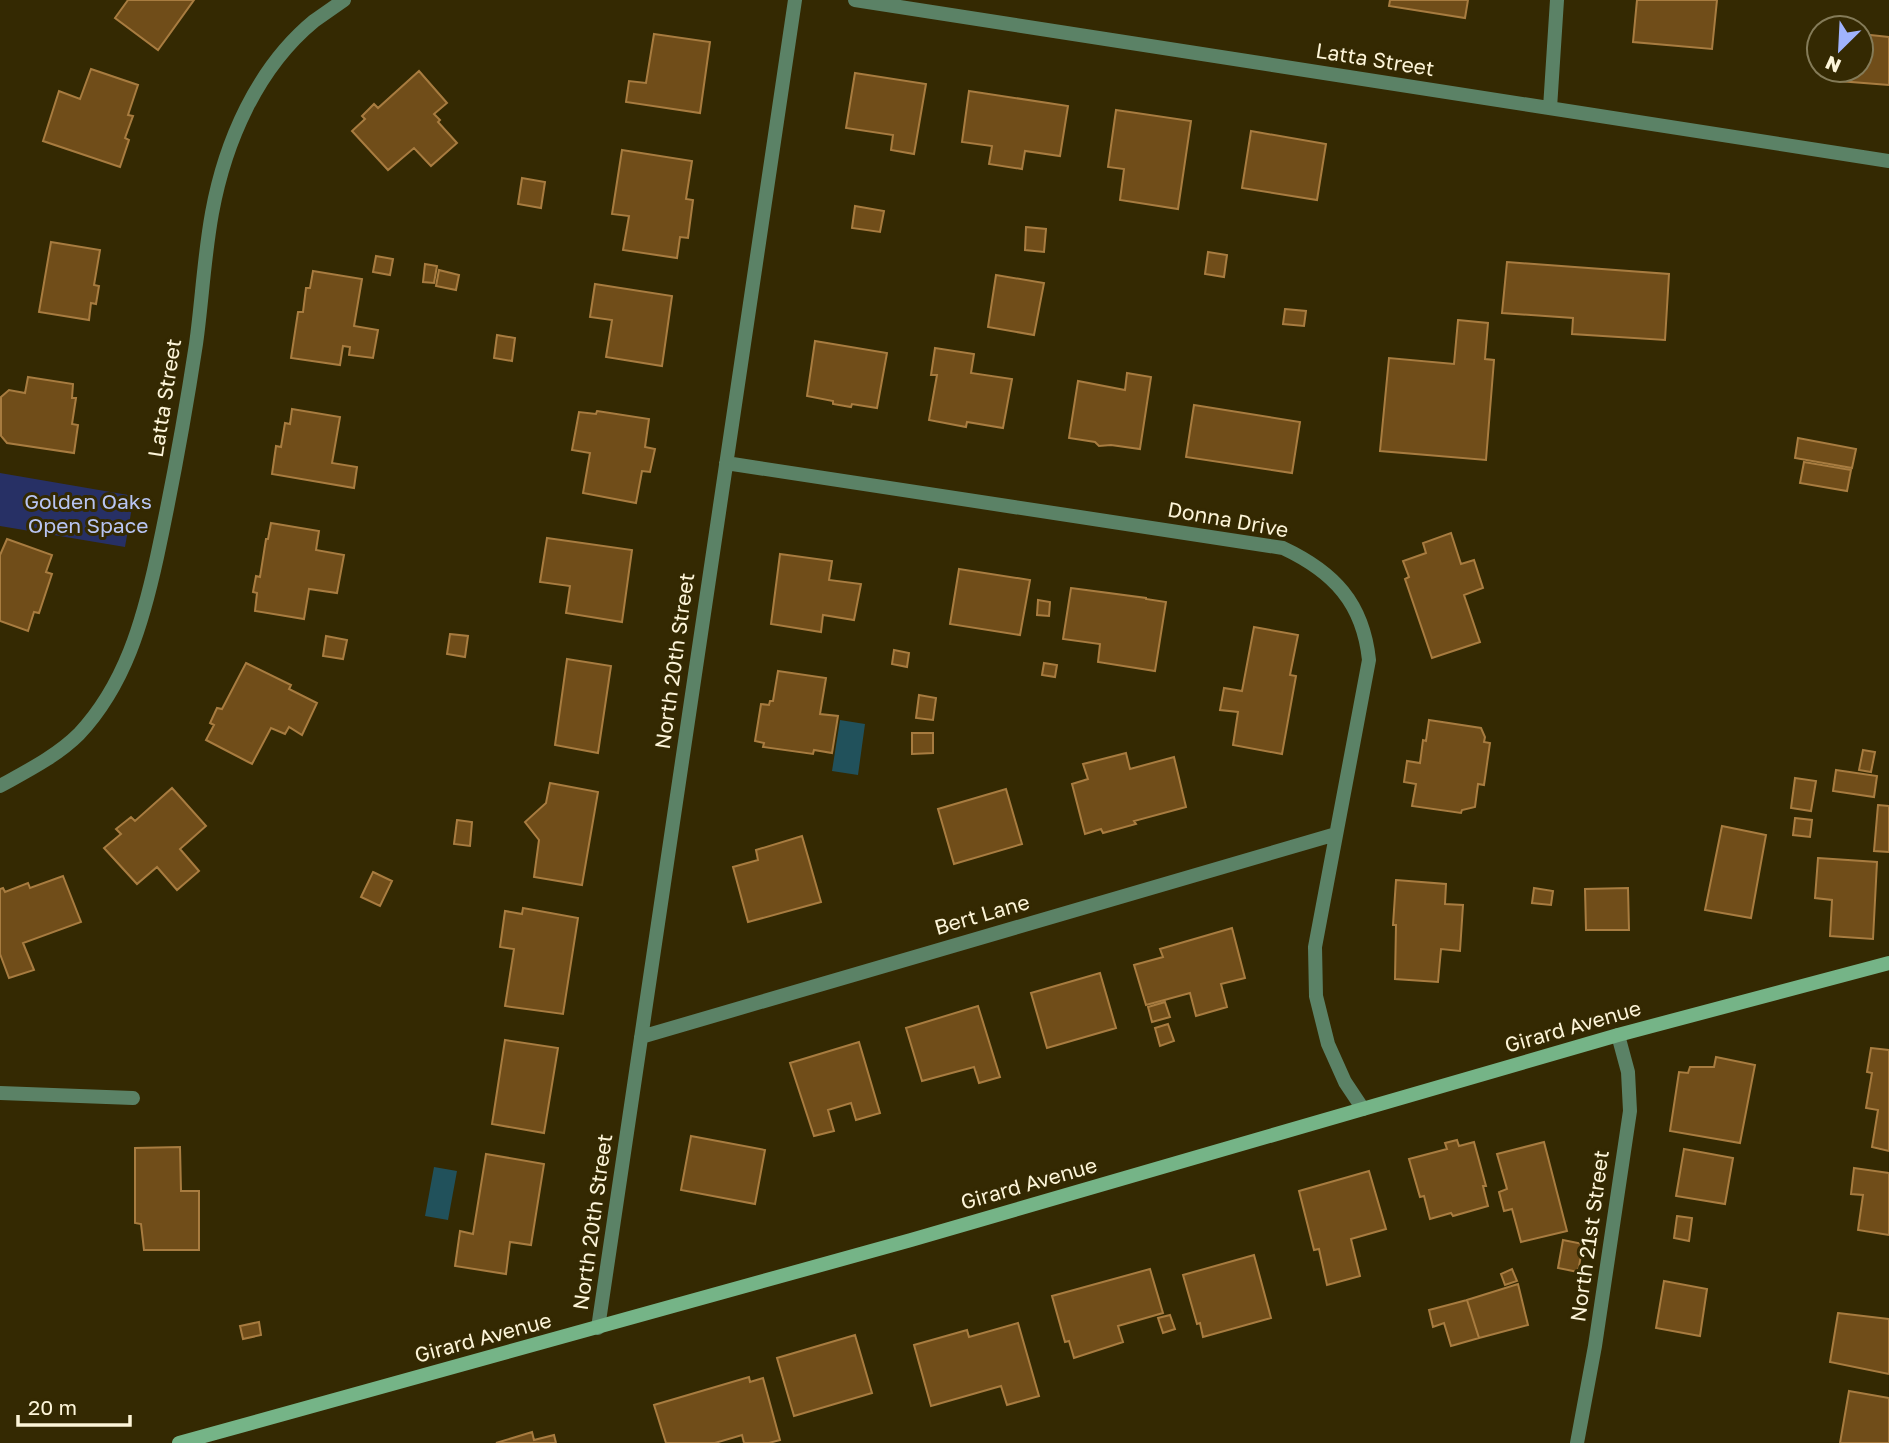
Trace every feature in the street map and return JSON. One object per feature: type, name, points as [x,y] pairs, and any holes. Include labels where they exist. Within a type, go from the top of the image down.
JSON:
[{"type":"street","name":"Latta Street","points":[[0,786],[38,765],[77,736],[97,713],[126,662],[144,617],[170,496],[196,344],[212,212],[232,142],[246,107],[279,58],[313,22],[344,0]]},
{"type":"street","name":"North 20th Street","points":[[598,1328],[795,0]]},
{"type":"street","name":"Latta Street","points":[[855,0],[1889,161]]},
{"type":"street","points":[[1550,108],[1557,0]]},
{"type":"street","name":"Donna Drive","points":[[726,463],[1283,548],[1311,561],[1337,582],[1356,611],[1368,643],[1369,660],[1315,947],[1316,996],[1328,1044],[1345,1082],[1363,1109]]},
{"type":"street","name":"Bert Lane","points":[[641,1037],[1336,834]]},
{"type":"street","name":"Girard Avenue","points":[[179,1443],[598,1328],[1618,1035],[1889,963]]},
{"type":"street","name":"North 21st Street","points":[[1577,1443],[1595,1346],[1630,1111],[1628,1072],[1618,1035]]},
{"type":"street","points":[[0,1093],[133,1098]]},
{"type":"green space","name":"Golden Oaks Open Space","points":[[0,473],[134,496],[125,547],[0,526]]},
{"type":"shaded area","points":[[840,720],[865,724],[858,775],[832,771]]},
{"type":"shaded area","points":[[434,1167],[457,1171],[448,1220],[425,1216]]},
{"type":"building","points":[[128,0],[194,0],[158,50],[115,18]]},
{"type":"building","points":[[1390,0],[1468,0],[1465,18],[1389,6]]},
{"type":"building","points":[[1637,0],[1717,0],[1712,49],[1633,42]]},
{"type":"building","points":[[654,34],[710,42],[700,113],[626,102],[629,81],[646,83]]},
{"type":"building","points":[[1875,36],[1889,37],[1889,85],[1875,84]]},
{"type":"building","points":[[91,69],[138,85],[128,115],[133,116],[125,138],[129,140],[120,167],[43,141],[59,91],[80,99]]},
{"type":"building","points":[[419,71],[447,103],[434,114],[457,143],[431,166],[414,148],[388,170],[352,131],[365,119],[362,116],[374,104],[378,108]]},
{"type":"building","points":[[855,73],[926,84],[914,154],[891,150],[893,135],[846,128]]},
{"type":"building","points":[[969,91],[1068,106],[1060,156],[1025,151],[1022,169],[989,164],[992,146],[962,142]]},
{"type":"building","points":[[1116,110],[1191,121],[1178,209],[1120,200],[1124,169],[1108,167]]},
{"type":"building","points":[[1251,131],[1326,144],[1317,200],[1242,188]]},
{"type":"building","points":[[622,150],[692,161],[686,199],[693,200],[688,238],[680,237],[677,258],[623,250],[629,216],[612,214]]},
{"type":"building","points":[[522,178],[545,182],[541,208],[518,204]]},
{"type":"building","points":[[855,206],[884,211],[880,232],[852,228]]},
{"type":"building","points":[[1026,227],[1046,229],[1044,252],[1025,250]]},
{"type":"building","points":[[51,242],[100,250],[94,285],[99,286],[96,304],[91,303],[89,320],[39,312]]},
{"type":"building","points":[[1208,252],[1227,255],[1224,277],[1205,274]]},
{"type":"building","points":[[376,256],[393,259],[390,275],[373,272]]},
{"type":"building","points":[[1507,262],[1669,274],[1665,340],[1572,334],[1573,318],[1502,313]]},
{"type":"building","points":[[425,264],[437,266],[434,283],[423,282]]},
{"type":"building","points":[[439,270],[459,275],[456,290],[436,286]]},
{"type":"building","points":[[313,271],[362,279],[354,326],[378,330],[373,358],[349,355],[350,347],[343,346],[340,365],[291,358],[298,312],[303,312],[306,288],[310,288]]},
{"type":"building","points":[[996,275],[1044,283],[1034,335],[988,327]]},
{"type":"building","points":[[595,284],[672,296],[662,366],[606,357],[612,320],[590,317]]},
{"type":"building","points":[[1285,309],[1306,311],[1304,326],[1283,324]]},
{"type":"building","points":[[1458,320],[1488,323],[1485,359],[1494,360],[1486,460],[1380,451],[1389,358],[1454,364]]},
{"type":"building","points":[[497,335],[515,338],[512,361],[494,358]]},
{"type":"building","points":[[815,341],[887,353],[877,408],[833,404],[833,401],[807,396]]},
{"type":"building","points":[[935,348],[974,354],[971,373],[1012,379],[1003,428],[967,422],[966,427],[929,420],[937,375],[931,375]]},
{"type":"building","points":[[1127,373],[1151,377],[1140,449],[1099,446],[1095,442],[1069,438],[1078,381],[1125,390]]},
{"type":"building","points":[[28,377],[73,384],[72,398],[76,398],[72,424],[78,425],[74,453],[7,443],[1,436],[1,397],[9,390],[25,393]]},
{"type":"building","points":[[1194,405],[1300,422],[1292,473],[1186,457]]},
{"type":"building","points":[[292,409],[340,417],[332,463],[357,467],[354,488],[272,474],[276,446],[281,447],[285,423],[290,424]]},
{"type":"building","points":[[597,411],[649,419],[645,447],[655,449],[650,472],[642,471],[636,503],[583,493],[590,453],[572,450],[579,412],[596,414]]},
{"type":"building","points":[[1798,438],[1856,449],[1852,468],[1795,458]]},
{"type":"building","points":[[1804,462],[1851,470],[1847,491],[1800,483]]},
{"type":"building","points":[[271,523],[319,531],[316,550],[344,555],[337,593],[309,589],[304,619],[255,611],[257,593],[253,592],[256,576],[260,577]]},
{"type":"building","points":[[1451,533],[1461,564],[1474,560],[1483,588],[1464,595],[1480,642],[1432,658],[1405,579],[1409,577],[1403,561],[1426,553],[1423,543]]},
{"type":"building","points":[[547,538],[632,550],[622,622],[566,613],[570,586],[540,582]]},
{"type":"building","points":[[7,539],[52,555],[46,572],[52,574],[39,613],[34,612],[28,631],[0,621],[0,555]]},
{"type":"building","points":[[780,554],[832,561],[829,580],[861,584],[854,620],[823,615],[821,632],[771,624]]},
{"type":"building","points":[[959,569],[1030,580],[1020,635],[950,624]]},
{"type":"building","points":[[1071,588],[1166,602],[1155,671],[1098,662],[1100,644],[1063,639]]},
{"type":"building","points":[[1038,600],[1050,602],[1049,616],[1037,615]]},
{"type":"building","points":[[1254,627],[1298,635],[1290,675],[1296,676],[1282,754],[1233,745],[1238,712],[1220,710],[1224,688],[1242,691]]},
{"type":"building","points":[[450,634],[468,636],[465,657],[447,654]]},
{"type":"building","points":[[326,636],[347,640],[343,659],[323,656]]},
{"type":"building","points":[[894,650],[909,653],[907,667],[892,664]]},
{"type":"building","points":[[567,659],[611,666],[598,753],[555,745]]},
{"type":"building","points":[[246,663],[291,685],[289,689],[317,703],[302,735],[289,727],[285,734],[271,728],[252,764],[206,740],[214,725],[210,723],[217,708],[222,709]]},
{"type":"building","points":[[1044,663],[1057,665],[1055,677],[1042,675]]},
{"type":"building","points":[[778,671],[826,678],[820,714],[838,716],[832,753],[814,750],[813,754],[763,747],[764,743],[755,741],[761,704],[769,705],[770,701],[773,701]]},
{"type":"building","points":[[919,695],[936,698],[933,720],[916,718]]},
{"type":"building","points":[[1429,720],[1481,728],[1484,742],[1490,743],[1484,785],[1478,784],[1475,807],[1462,810],[1461,813],[1412,806],[1416,784],[1404,782],[1407,761],[1420,763]]},
{"type":"building","points":[[912,733],[933,733],[933,753],[912,754]]},
{"type":"building","points":[[1863,750],[1875,752],[1871,772],[1859,770]]},
{"type":"building","points":[[1126,753],[1130,769],[1174,757],[1186,807],[1134,821],[1136,824],[1103,833],[1101,829],[1085,834],[1072,784],[1088,779],[1083,764]]},
{"type":"building","points":[[1836,770],[1877,776],[1874,797],[1833,791]]},
{"type":"building","points":[[1795,778],[1816,781],[1811,811],[1791,808]]},
{"type":"building","points":[[550,783],[598,792],[582,885],[534,877],[539,840],[525,822],[546,803]]},
{"type":"building","points":[[172,788],[206,826],[180,849],[199,871],[177,890],[157,867],[137,884],[104,848],[121,834],[116,829],[131,817],[135,821]]},
{"type":"building","points":[[1006,789],[1022,844],[954,864],[938,809]]},
{"type":"building","points":[[1878,805],[1889,806],[1889,852],[1874,851]]},
{"type":"building","points":[[1795,818],[1812,820],[1810,837],[1793,835]]},
{"type":"building","points":[[457,820],[472,822],[470,846],[454,844]]},
{"type":"building","points":[[1722,826],[1766,835],[1751,918],[1705,910]]},
{"type":"building","points":[[802,836],[821,902],[748,922],[733,867],[758,860],[756,850]]},
{"type":"building","points":[[1818,858],[1877,862],[1873,939],[1830,936],[1832,900],[1815,898]]},
{"type":"building","points":[[373,872],[392,881],[380,906],[361,897]]},
{"type":"building","points":[[63,876],[81,922],[23,943],[34,970],[9,978],[0,954],[0,889],[3,888],[5,892],[28,883],[30,888]]},
{"type":"building","points":[[1396,880],[1446,884],[1445,904],[1463,905],[1460,951],[1441,949],[1438,982],[1395,979],[1396,925],[1393,925]]},
{"type":"building","points":[[1534,888],[1553,891],[1551,905],[1532,903]]},
{"type":"building","points":[[1628,888],[1629,930],[1586,930],[1585,889]]},
{"type":"building","points":[[523,908],[578,918],[563,1014],[505,1006],[514,949],[500,947],[505,911],[522,914]]},
{"type":"building","points":[[1232,928],[1245,978],[1221,984],[1227,1007],[1196,1016],[1190,993],[1146,1005],[1134,965],[1163,957],[1160,949]]},
{"type":"building","points":[[1100,973],[1116,1028],[1047,1048],[1031,993]]},
{"type":"building","points":[[1165,1002],[1170,1017],[1152,1022],[1148,1007]]},
{"type":"building","points":[[978,1006],[1000,1077],[979,1083],[974,1067],[922,1081],[906,1028]]},
{"type":"building","points":[[1168,1024],[1174,1041],[1160,1046],[1155,1028]]},
{"type":"building","points":[[505,1040],[558,1048],[544,1133],[492,1124]]},
{"type":"building","points":[[859,1042],[880,1113],[856,1120],[851,1103],[828,1110],[834,1131],[814,1136],[790,1063]]},
{"type":"building","points":[[1871,1048],[1889,1050],[1889,1151],[1872,1147],[1878,1110],[1866,1108],[1872,1073],[1867,1072]]},
{"type":"building","points":[[1716,1057],[1755,1065],[1740,1143],[1670,1131],[1679,1072],[1688,1073],[1690,1067],[1714,1067]]},
{"type":"building","points":[[691,1136],[765,1150],[755,1204],[681,1190]]},
{"type":"building","points":[[1457,1140],[1459,1146],[1474,1142],[1486,1186],[1483,1186],[1488,1206],[1453,1216],[1451,1213],[1430,1219],[1424,1196],[1420,1197],[1409,1159],[1447,1149],[1445,1143]]},
{"type":"building","points":[[1544,1142],[1567,1231],[1521,1242],[1512,1209],[1504,1211],[1499,1192],[1507,1189],[1497,1154]]},
{"type":"building","points":[[180,1147],[181,1191],[199,1191],[199,1250],[144,1250],[141,1224],[135,1223],[135,1148]]},
{"type":"building","points":[[1684,1149],[1733,1158],[1725,1204],[1676,1196]]},
{"type":"building","points":[[486,1154],[544,1164],[531,1245],[510,1242],[506,1274],[455,1266],[460,1231],[473,1234]]},
{"type":"building","points":[[1854,1168],[1889,1173],[1889,1235],[1858,1230],[1863,1195],[1851,1194]]},
{"type":"building","points":[[1369,1171],[1386,1229],[1351,1239],[1360,1276],[1327,1285],[1319,1249],[1314,1250],[1299,1191]]},
{"type":"building","points":[[1677,1216],[1692,1218],[1689,1241],[1674,1238]]},
{"type":"building","points":[[1563,1240],[1583,1244],[1578,1272],[1558,1268]]},
{"type":"building","points":[[1254,1255],[1271,1318],[1203,1337],[1183,1275]]},
{"type":"building","points":[[1150,1269],[1163,1313],[1118,1326],[1123,1342],[1074,1358],[1069,1341],[1065,1342],[1052,1296]]},
{"type":"building","points":[[1512,1269],[1517,1281],[1505,1285],[1501,1274]]},
{"type":"building","points":[[1664,1281],[1707,1289],[1700,1336],[1656,1328]]},
{"type":"building","points":[[1518,1284],[1528,1325],[1479,1338],[1467,1300]]},
{"type":"building","points":[[1467,1300],[1479,1338],[1451,1346],[1444,1323],[1433,1327],[1429,1310]]},
{"type":"building","points":[[1838,1313],[1889,1319],[1889,1374],[1830,1362]]},
{"type":"building","points":[[1170,1315],[1175,1329],[1163,1333],[1158,1318]]},
{"type":"building","points":[[259,1322],[261,1335],[243,1339],[240,1326]]},
{"type":"building","points":[[1018,1323],[1039,1396],[1007,1405],[1001,1386],[931,1406],[914,1345],[967,1330],[969,1337]]},
{"type":"building","points":[[855,1335],[872,1393],[794,1416],[777,1358]]},
{"type":"building","points":[[749,1377],[750,1382],[763,1378],[780,1440],[744,1443],[742,1435],[715,1443],[666,1443],[654,1405]]},
{"type":"building","points":[[1849,1391],[1889,1398],[1889,1443],[1840,1443]]},
{"type":"building","points":[[532,1432],[534,1440],[554,1435],[556,1443],[496,1443]]}]
